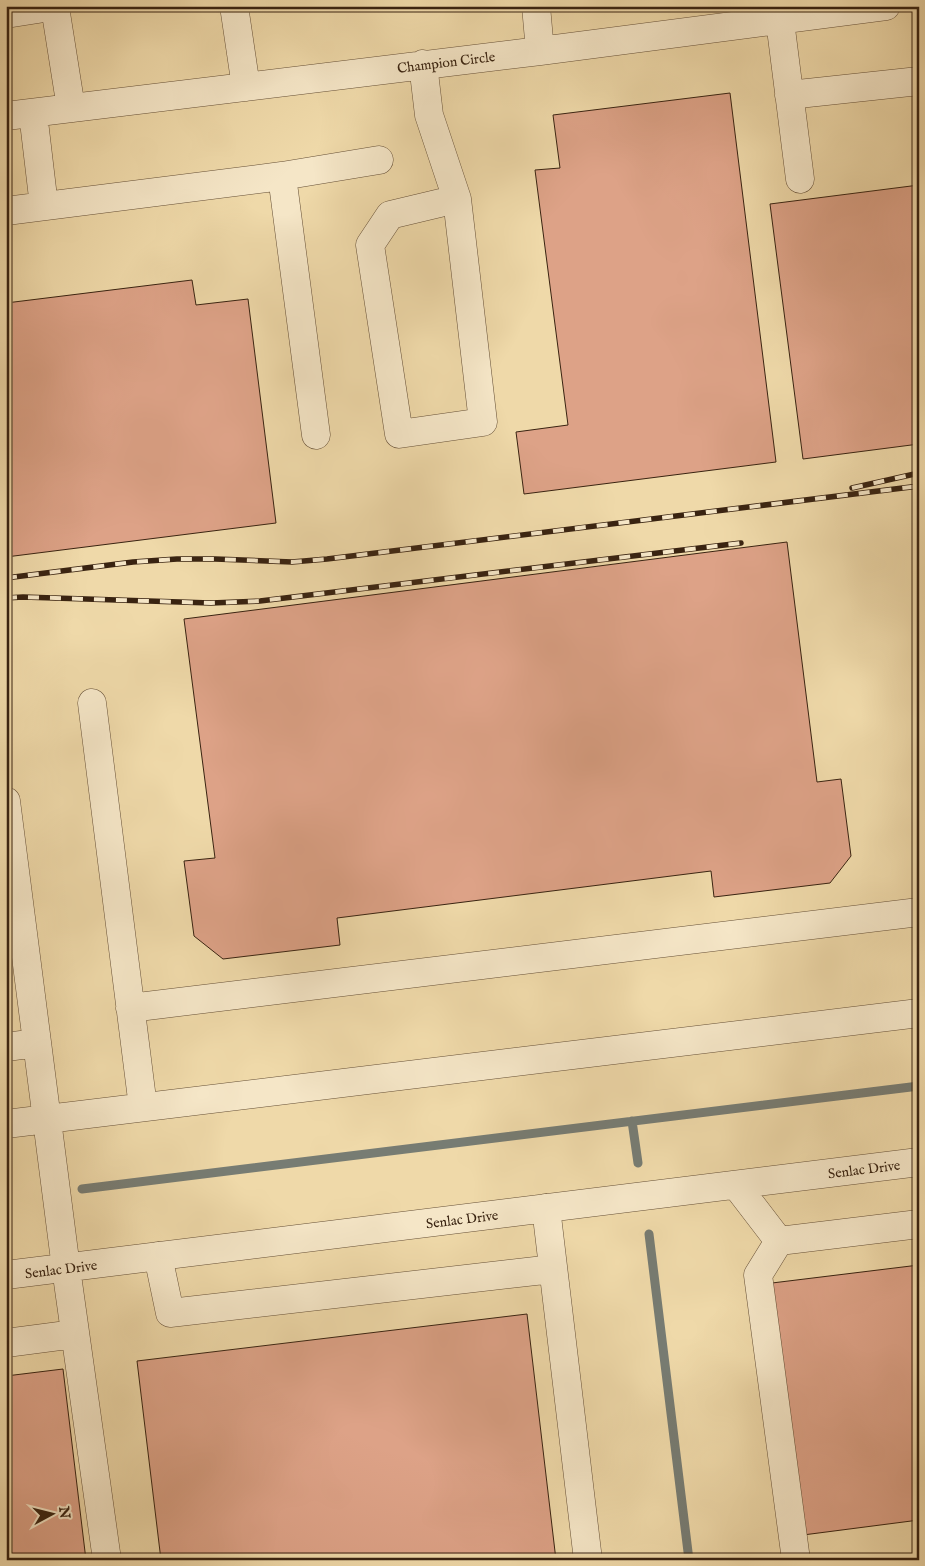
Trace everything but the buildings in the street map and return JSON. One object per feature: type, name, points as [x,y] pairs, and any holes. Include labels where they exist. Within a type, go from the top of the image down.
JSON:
[{"type":"street","points":[[6,14],[56,6],[72,108]]},
{"type":"street","points":[[234,6],[246,87]]},
{"type":"street","points":[[536,6],[540,51]]},
{"type":"street","name":"Champion Circle","points":[[19,115],[780,21],[844,9],[886,6]]},
{"type":"street","points":[[780,21],[800,179]]},
{"type":"street","points":[[423,64],[429,115],[457,199],[483,422],[399,434],[370,245],[390,215],[457,199]]},
{"type":"street","points":[[789,95],[919,81]]},
{"type":"street","points":[[19,115],[44,206]]},
{"type":"street","points":[[6,211],[282,176],[379,160]]},
{"type":"street","points":[[282,176],[316,435]]},
{"type":"street","points":[[92,703],[142,1107]]},
{"type":"street","points":[[6,801],[46,1119],[107,1560]]},
{"type":"street","points":[[130,1008],[919,912]]},
{"type":"street","points":[[6,1124],[919,1013]]},
{"type":"street","points":[[6,1047],[36,1042]]},
{"type":"street","name":"Senlac Drive","points":[[6,1275],[919,1162]]},
{"type":"street","points":[[736,1185],[779,1241]]},
{"type":"street","points":[[546,1208],[588,1560]]},
{"type":"street","points":[[779,1241],[919,1224]]},
{"type":"street","points":[[779,1241],[758,1275],[796,1560]]},
{"type":"street","points":[[158,1256],[170,1313],[553,1269]]},
{"type":"street","points":[[6,1343],[75,1334]]},
{"type":"waterway","points":[[82,1189],[919,1086]]},
{"type":"waterway","points":[[632,1121],[638,1163]]},
{"type":"waterway","points":[[649,1234],[689,1560]]},
{"type":"railway","points":[[852,488],[919,473]]},
{"type":"railway","points":[[6,578],[133,562],[177,559],[292,562],[327,559],[919,486]]},
{"type":"railway","points":[[6,598],[211,603],[260,601],[741,543]]}]
